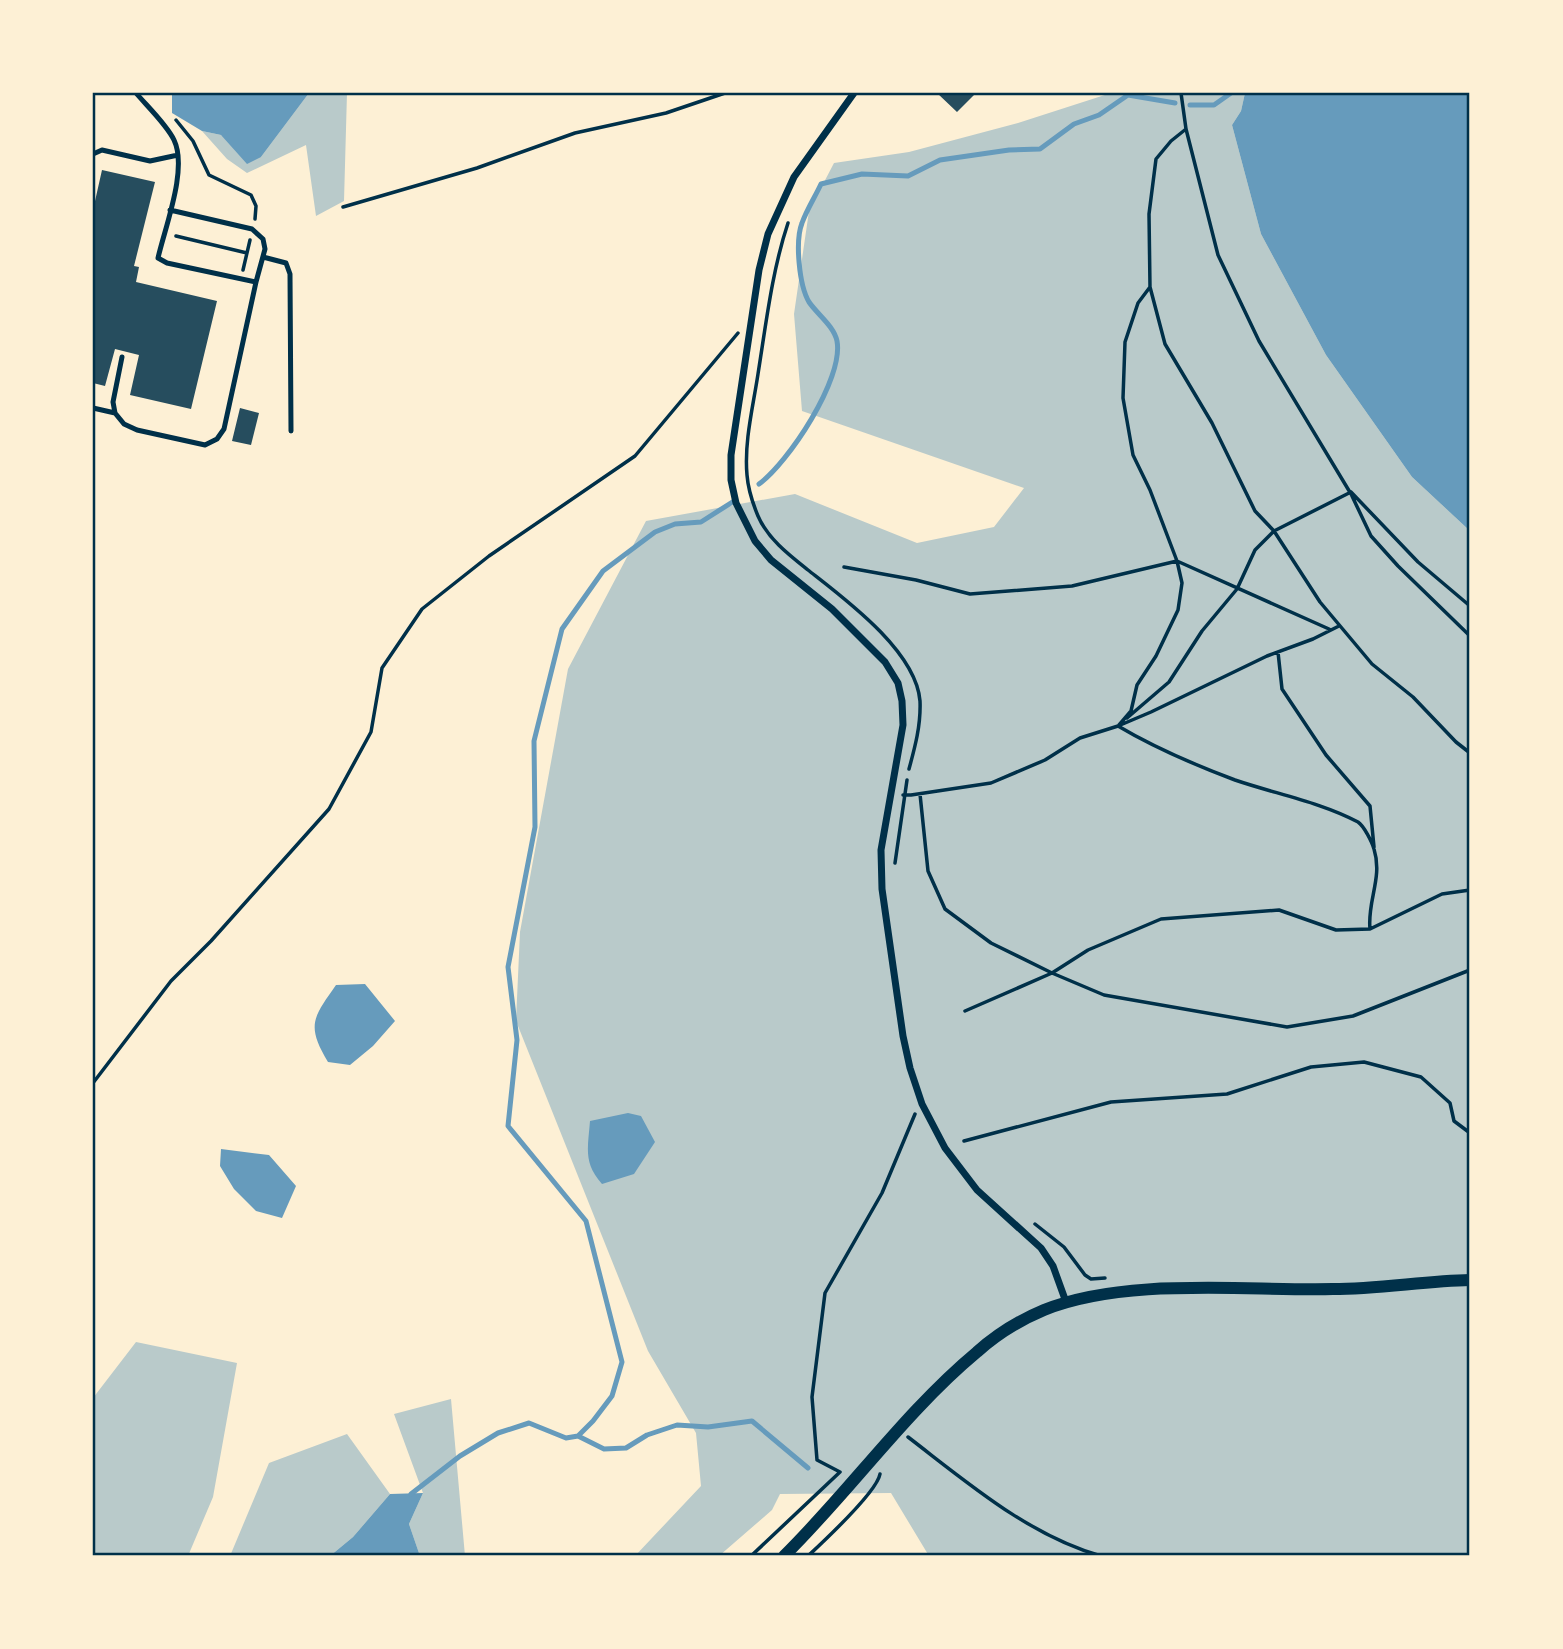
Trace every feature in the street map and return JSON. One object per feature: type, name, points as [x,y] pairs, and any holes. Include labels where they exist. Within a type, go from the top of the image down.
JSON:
[{"type":"street","points":[[854,93],[793,177],[768,234],[759,270],[731,455],[731,480],[745,524],[771,560],[832,609],[885,662],[898,684],[903,725],[881,850],[885,917],[903,1036],[922,1104],[945,1148],[977,1190],[1041,1248],[1053,1266],[1066,1302]]},
{"type":"street","points":[[784,1556],[898,1430],[977,1352],[1014,1325],[1042,1311],[1066,1302],[1158,1289],[1354,1289],[1470,1280]]},
{"type":"lane","points":[[136,93],[173,139],[178,155],[176,186],[158,258],[167,263],[256,282]]},
{"type":"lane","points":[[93,154],[102,150],[150,161],[178,155]]},
{"type":"lane","points":[[122,358],[113,402],[115,413],[124,424],[137,430],[205,445],[217,439],[224,429],[265,249],[263,239],[252,229],[170,210]]},
{"type":"lane","points":[[263,257],[286,263],[290,274],[291,431]]},
{"type":"lane","points":[[93,408],[115,413]]},
{"type":"path","points":[[343,207],[477,168],[575,133],[666,113],[725,93]]},
{"type":"path","points":[[1181,93],[1186,129],[1218,256],[1259,341],[1351,493],[1371,536],[1470,636]]},
{"type":"path","points":[[173,117],[193,141],[209,174],[251,195],[256,206],[257,214],[241,279]]},
{"type":"path","points":[[1186,129],[1156,159],[1149,214],[1150,287],[1164,344],[1212,423],[1255,511],[1274,531],[1320,602],[1372,664],[1470,752]]},
{"type":"path","points":[[792,214],[778,255],[765,332],[746,460],[748,483],[758,517],[776,542],[850,605],[892,646],[907,664],[915,681],[920,725],[905,795],[895,867]]},
{"type":"path","points":[[164,233],[263,257]]},
{"type":"path","points":[[1118,726],[1131,711],[1137,685],[1156,656],[1178,610],[1182,583],[1177,561],[1150,490],[1133,455],[1123,398],[1125,342],[1139,303],[1150,287]]},
{"type":"path","points":[[93,1083],[171,981],[211,941],[329,809],[371,732],[382,668],[422,609],[489,556],[635,456],[738,332],[742,322]]},
{"type":"path","points":[[1118,726],[1169,682],[1202,631],[1237,589],[1255,550],[1274,531],[1351,493]]},
{"type":"path","points":[[1351,493],[1418,562],[1470,606]]},
{"type":"path","points":[[844,567],[916,580],[970,594],[1072,586],[1177,561],[1329,629]]},
{"type":"path","points":[[890,794],[920,794],[991,783],[1045,760],[1080,738],[1118,726],[1339,626]]},
{"type":"path","points":[[1278,652],[1282,690],[1326,755],[1370,806],[1377,884],[1368,914],[1370,929]]},
{"type":"path","points":[[1118,726],[1161,750],[1236,780],[1303,800],[1361,824],[1375,850]]},
{"type":"path","points":[[920,794],[928,871],[945,909],[991,943],[1104,995],[1287,1027],[1353,1016],[1470,970]]},
{"type":"path","points":[[965,1011],[1052,973],[1088,950],[1161,919],[1279,910],[1336,930],[1370,929],[1442,894],[1470,890]]},
{"type":"path","points":[[964,1141],[1111,1102],[1227,1094],[1311,1067],[1364,1062],[1420,1077],[1450,1103],[1454,1121],[1470,1133]]},
{"type":"path","points":[[751,1556],[840,1472],[817,1460],[811,1397],[825,1293],[881,1193],[917,1109],[922,1104]]},
{"type":"path","points":[[1031,1221],[1064,1247],[1085,1275],[1091,1279],[1105,1278],[1110,1294]]},
{"type":"path","points":[[898,1430],[1002,1509],[1080,1550],[1101,1556]]},
{"type":"shaded area","points":[[309,93],[347,93],[344,201],[316,216],[306,145],[247,173],[227,159],[202,131],[221,135],[261,157]]},
{"type":"shaded area","points":[[1111,93],[1245,93],[1241,111],[1232,125],[1261,234],[1326,355],[1412,477],[1470,531],[1470,1556],[929,1556],[891,1493],[780,1494],[772,1510],[719,1556],[635,1556],[701,1486],[696,1433],[648,1351],[516,1021],[520,932],[568,669],[646,521],[795,494],[917,543],[994,527],[1024,488],[802,411],[794,314],[809,211],[834,163],[909,152],[1018,123]]},
{"type":"shaded area","points":[[136,1342],[237,1363],[213,1497],[188,1556],[93,1556],[93,1398]]},
{"type":"shaded area","points":[[451,1399],[465,1556],[420,1556],[409,1524],[423,1493],[394,1414]]},
{"type":"shaded area","points":[[347,1434],[390,1494],[353,1537],[330,1556],[230,1556],[269,1463]]},
{"type":"water","points":[[172,93],[309,93],[261,157],[247,164],[221,135],[202,131],[172,113]]},
{"type":"water","points":[[1245,93],[1470,93],[1470,531],[1412,477],[1326,355],[1261,234],[1232,125],[1241,111]]},
{"type":"water","points":[[365,984],[395,1021],[373,1046],[350,1065],[328,1062],[315,1030],[318,1014],[336,985]]},
{"type":"water","points":[[628,1113],[641,1116],[655,1142],[634,1174],[602,1184],[589,1162],[590,1121]]},
{"type":"water","points":[[221,1149],[269,1155],[296,1186],[282,1218],[256,1211],[234,1189],[220,1166]]},
{"type":"water","points":[[423,1493],[409,1524],[420,1556],[330,1556],[353,1537],[390,1494]]},
{"type":"building","points":[[937,93],[976,93],[957,112]]},
{"type":"building","points":[[102,170],[155,182],[134,266],[139,267],[136,282],[217,301],[191,409],[130,395],[139,355],[115,349],[105,386],[93,383],[93,210]]},
{"type":"building","points":[[240,408],[259,413],[251,445],[232,441]]},
{"type":"waterway","points":[[1190,105],[1214,105],[1231,93]]},
{"type":"waterway","points":[[759,484],[784,458],[812,419],[832,376],[837,357],[835,336],[809,302],[799,263],[802,223],[821,184],[862,174],[908,176],[940,160],[1009,150],[1040,149],[1074,124],[1099,115],[1128,95],[1175,103]]},
{"type":"waterway","points":[[411,1494],[460,1456],[498,1433],[529,1423],[566,1438],[578,1436],[612,1396],[622,1362],[586,1221],[508,1126],[517,1040],[508,967],[535,827],[534,741],[562,629],[603,571],[655,532],[675,524],[701,522],[734,501]]},
{"type":"waterway","points":[[578,1436],[604,1449],[626,1448],[647,1435],[677,1425],[708,1427],[752,1421],[808,1468]]}]
